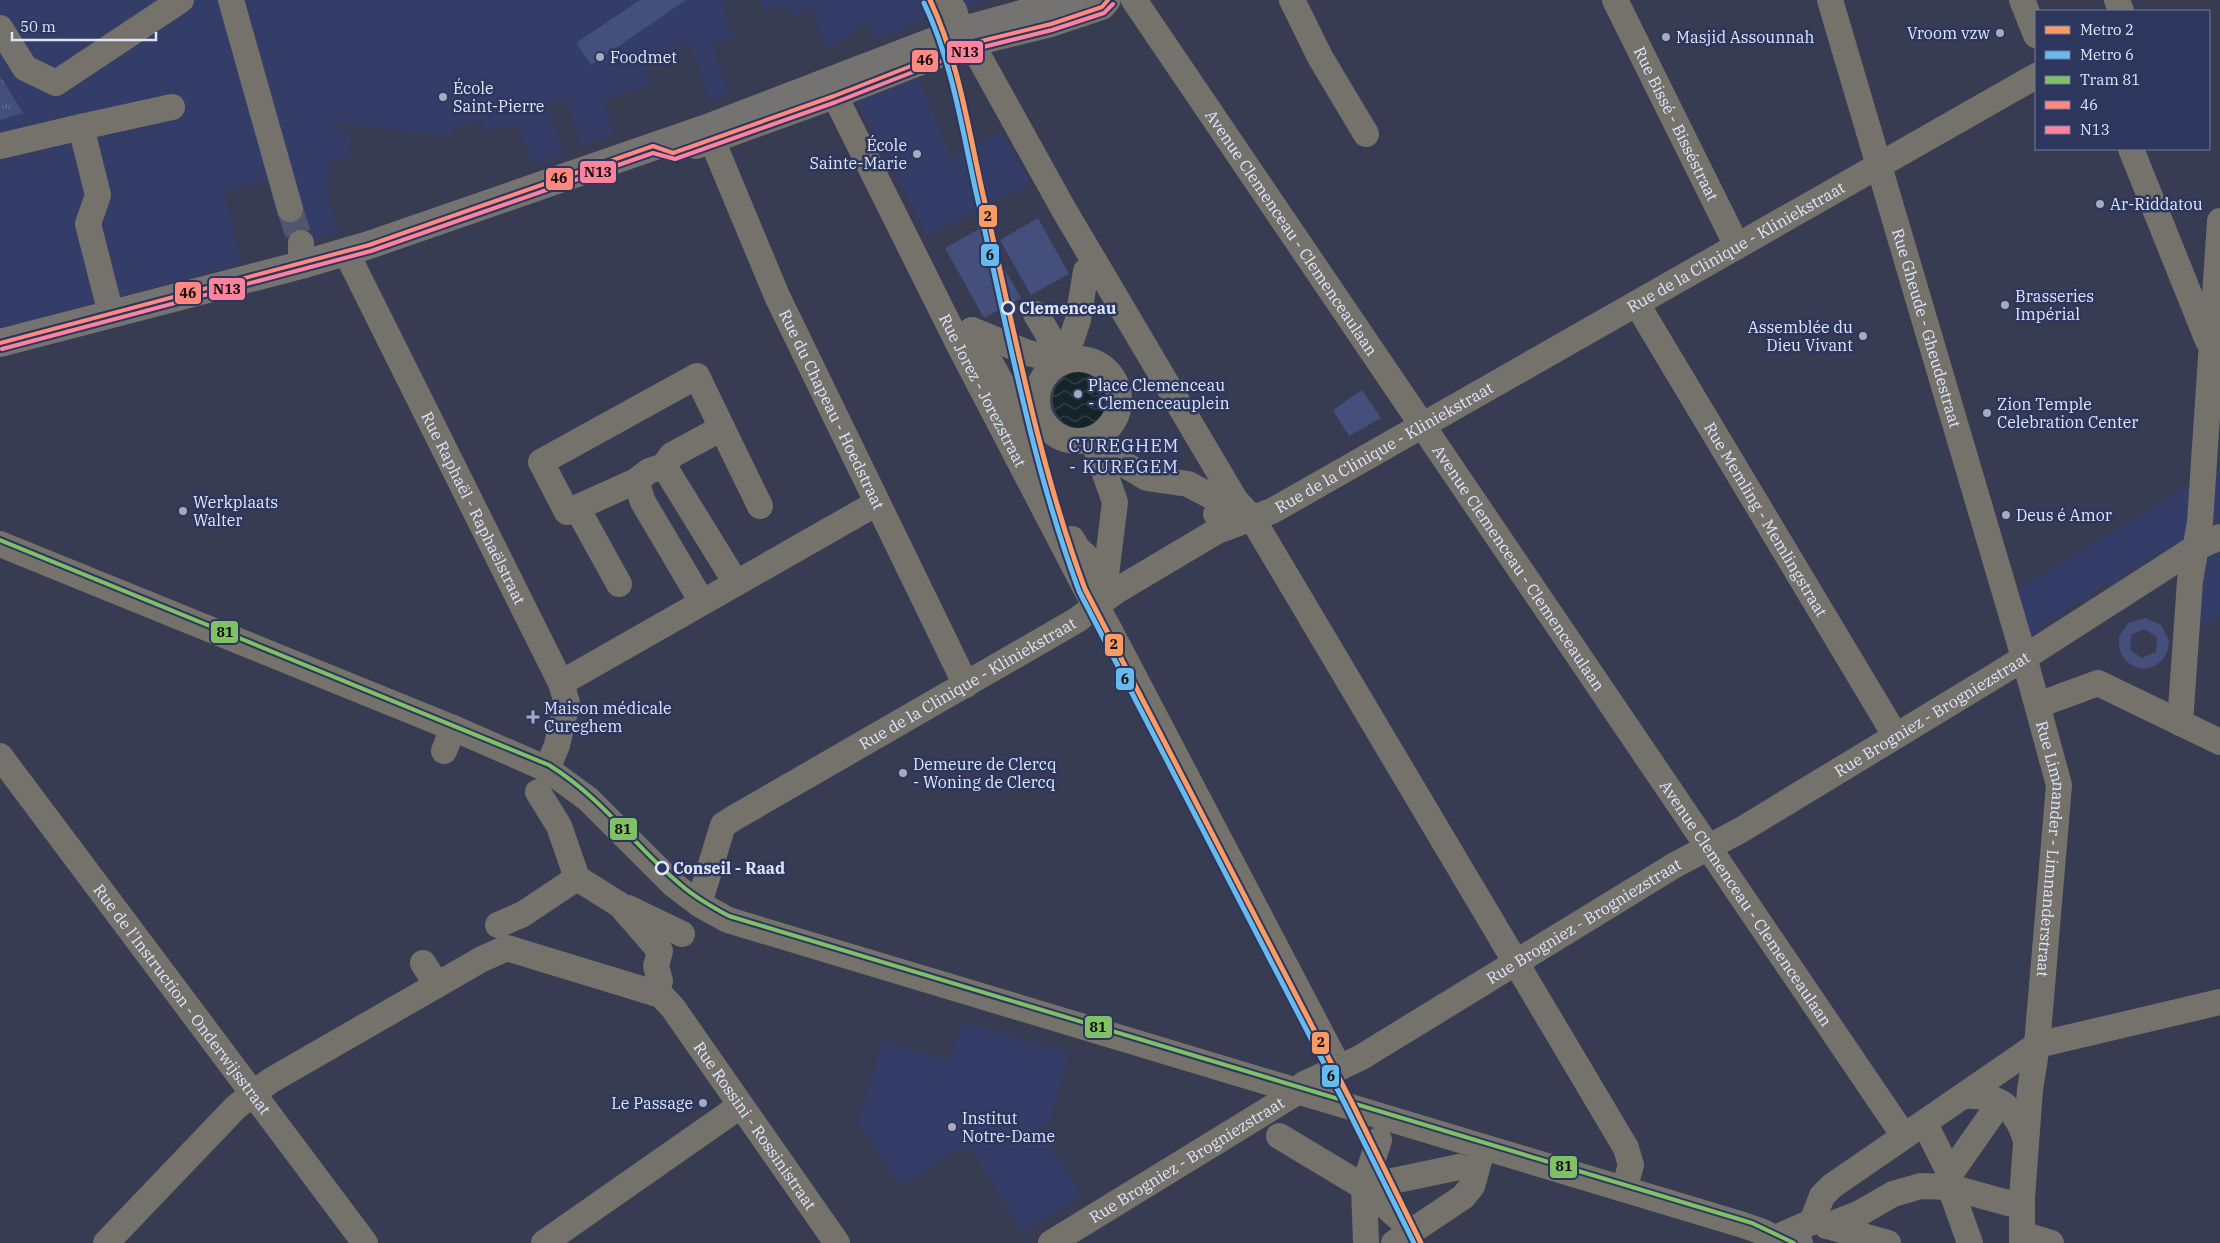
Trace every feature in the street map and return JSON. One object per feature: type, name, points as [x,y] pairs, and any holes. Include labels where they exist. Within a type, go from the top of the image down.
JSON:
[{"type":"main road","points":[[0,343],[111,314],[301,254],[346,252],[653,146],[709,134],[831,89],[960,23],[1072,0]]},
{"type":"street","points":[[0,28],[25,68],[56,82],[181,0]]},
{"type":"street","points":[[231,0],[290,210]]},
{"type":"street","points":[[1108,0],[1102,7],[1051,24],[960,23],[1074,227],[1236,501],[1252,518],[1626,1148],[1631,1165],[1624,1189]]},
{"type":"street","name":"Avenue Clemenceau - Clemenceaulaan","points":[[1134,0],[1708,847],[1950,1181],[1970,1243]]},
{"type":"street","points":[[1292,0],[1320,57],[1366,134]]},
{"type":"street","name":"Rue Bissé - Bisséstraat","points":[[1615,0],[1737,246]]},
{"type":"street","name":"Rue Gheude - Gheudestraat","points":[[1830,0],[2024,657]]},
{"type":"street","points":[[2022,0],[2035,32]]},
{"type":"street","name":"Rue de la Clinique - Kliniekstraat","points":[[699,904],[723,825],[966,685],[1101,587],[1116,591],[1217,531],[1272,511],[2035,77]]},
{"type":"street","name":"Rue Jorez - Jorezstraat","points":[[831,89],[959,345],[1101,587],[1339,1068]]},
{"type":"street","points":[[0,146],[172,107]]},
{"type":"street","points":[[81,127],[98,195],[88,224],[111,314]]},
{"type":"street","name":"Rue du Chapeau - Hoedstraat","points":[[709,134],[777,296],[966,685]]},
{"type":"street","points":[[2131,150],[2210,346]]},
{"type":"street","points":[[2180,723],[2190,581],[2200,522],[2210,346],[2220,221]]},
{"type":"street","name":"Rue Raphaël - Raphaëlstraat","points":[[346,252],[561,683],[567,703],[557,745],[542,781]]},
{"type":"street","points":[[1086,271],[1078,320],[1064,361],[1049,370],[1042,379],[1031,417],[1026,448],[1076,548],[1101,587]]},
{"type":"street","name":"Rue Memling - Memlingstraat","points":[[1637,304],[1895,735]]},
{"type":"street","points":[[1036,314],[1064,361]]},
{"type":"street","points":[[1093,442],[1117,417],[1119,394],[1116,383],[1110,374],[1092,361],[1080,359],[1064,361],[1028,354],[972,330],[1031,417],[1043,422],[1060,438],[1093,442],[1147,478],[1188,484],[1228,505],[1201,525],[1101,587]]},
{"type":"street","points":[[722,428],[672,455],[664,466],[649,471],[636,481],[567,512],[541,462],[697,376],[760,506]]},
{"type":"street","points":[[1093,442],[1115,502],[1101,587]]},
{"type":"street","points":[[664,466],[736,583]]},
{"type":"street","points":[[636,481],[643,502],[702,602]]},
{"type":"street","points":[[561,683],[878,504]]},
{"type":"street","points":[[577,508],[619,584]]},
{"type":"street","name":"Rue Brogniez - Brogniezstraat","points":[[1051,1243],[1297,1092],[1304,1084],[1370,1052],[2024,657],[2195,548],[2220,537]]},
{"type":"street","points":[[0,544],[542,781],[588,799],[664,876],[699,904],[728,920],[766,933],[1743,1225],[1780,1242],[1812,1222],[1822,1196],[1832,1186],[1916,1133],[1963,1096],[2037,1045],[2220,1002]]},
{"type":"street","name":"Rue Limnander - Limnanderstraat","points":[[2022,1238],[2030,1090],[2037,1045],[2059,785],[2024,657]]},
{"type":"street","points":[[2038,705],[2098,683],[2220,742]]},
{"type":"street","name":"Rue de l'Instruction - Onderwijsstraat","points":[[0,756],[365,1243]]},
{"type":"street","points":[[542,781],[577,878],[620,904],[682,934]]},
{"type":"street","points":[[514,923],[577,878]]},
{"type":"street","points":[[620,904],[660,951],[656,966],[660,981]]},
{"type":"street","name":"Rue Rossini - Rossinistraat","points":[[437,985],[491,954],[507,948],[661,995],[673,1008],[837,1243]]},
{"type":"street","points":[[106,1243],[236,1107],[253,1093],[270,1080],[437,985],[423,962]]},
{"type":"street","points":[[1963,1096],[1984,1095],[1999,1102],[2012,1112],[2021,1126],[2026,1143]]},
{"type":"street","points":[[544,1243],[740,1106]]},
{"type":"street","points":[[1950,1181],[1996,1107]]},
{"type":"street","points":[[1279,1136],[1364,1187],[1397,1231],[1463,1196],[1472,1186],[1483,1147]]},
{"type":"street","points":[[1366,1242],[1364,1187],[1379,1140]]},
{"type":"street","points":[[1364,1187],[1459,1166]]},
{"type":"street","points":[[1888,1243],[1855,1229],[1894,1194],[1920,1186],[1950,1181],[2008,1203]]},
{"type":"street","points":[[2022,1238],[2051,1243]]},
{"type":"shaded area","points":[[0,0],[721,0],[733,37],[712,44],[729,94],[710,101],[689,41],[643,58],[652,84],[603,100],[614,135],[582,146],[569,111],[568,100],[546,103],[563,153],[533,164],[518,123],[486,131],[482,121],[451,129],[452,136],[326,122],[350,136],[349,158],[329,163],[327,194],[339,232],[287,248],[267,180],[252,183],[224,192],[241,263],[0,330]]},
{"type":"shaded area","points":[[759,0],[984,1],[930,17],[877,40],[869,23],[865,23],[827,50],[812,8],[792,15],[787,3],[763,11]]},
{"type":"shaded area","name":"École Sainte-Marie","points":[[918,78],[952,159],[1001,132],[1031,183],[927,235],[857,101]]},
{"type":"shaded area","points":[[2220,466],[2220,528],[2189,537],[2165,554],[2160,552],[2144,561],[2144,567],[2139,571],[2133,567],[2118,576],[2118,583],[2113,586],[2107,583],[2092,592],[2092,599],[2087,602],[2081,599],[2066,609],[2065,615],[2061,618],[2055,615],[2039,624],[2039,631],[2030,636],[2012,593]]},
{"type":"shaded area","points":[[2220,549],[2220,616],[2199,628],[2205,558]]},
{"type":"shaded area","name":"Institut Notre-Dame","points":[[962,1021],[1069,1053],[1048,1126],[1040,1127],[1081,1196],[1022,1232],[971,1149],[956,1149],[902,1186],[858,1123],[883,1040],[950,1061]]},
{"type":"green space","points":[[640,0],[686,0],[591,65],[576,43]]},
{"type":"green space","points":[[0,76],[23,113],[0,120]]},
{"type":"green space","points":[[1038,218],[1069,274],[1031,295],[1000,240]]},
{"type":"green space","points":[[981,228],[1021,298],[984,318],[945,248]]},
{"type":"green space","points":[[1362,390],[1381,418],[1349,436],[1333,410]]},
{"type":"green space","points":[[2145,618],[2161,625],[2169,641],[2167,652],[2162,661],[2142,669],[2124,658],[2121,654],[2119,637],[2128,623]],"holes":[[[2144,629],[2157,637],[2156,652],[2142,658],[2130,650],[2131,635]]]},
{"type":"water","points":[[1076,371],[1088,371],[1103,379],[1111,394],[1111,406],[1103,421],[1088,429],[1076,429],[1061,421],[1053,406],[1053,394],[1061,379]]},
{"type":"tunnel","points":[[290,209],[301,243]]},
{"type":"metro line","name":"2","points":[[930,0],[940,23],[955,69],[1039,441],[1068,540],[1085,589],[1351,1101],[1421,1243]]},
{"type":"metro line","name":"6","points":[[924,3],[942,48],[961,120],[1033,443],[1062,542],[1079,591],[1345,1104],[1414,1243]]},
{"type":"tram line","name":"81","points":[[0,540],[549,765],[569,779],[603,808],[681,885],[704,902],[729,916],[1752,1223],[1794,1243]]},
{"type":"transit line","name":"46","points":[[0,343],[369,245],[653,146],[673,153],[834,96],[965,45],[1051,24],[1102,7],[1108,0]]},
{"type":"transit line","name":"N13","points":[[2,349],[371,251],[653,153],[675,159],[836,102],[967,51],[1052,30],[1104,13],[1113,4]]},
{"type":"place","name":"Vroom vzw","points":[[2000,33]]},
{"type":"place","name":"Masjid Assounnah","points":[[1666,37]]},
{"type":"place","name":"Foodmet","points":[[600,57]]},
{"type":"place","name":"École Saint-Pierre","points":[[443,97]]},
{"type":"place","name":"École Sainte-Marie","points":[[917,154]]},
{"type":"place","name":"Ar-Riddatou","points":[[2100,204]]},
{"type":"place","name":"Brasseries Impérial","points":[[2005,305]]},
{"type":"place","name":"Clemenceau","points":[[1008,308]]},
{"type":"place","name":"Assemblée du Dieu Vivant","points":[[1863,336]]},
{"type":"place","name":"Place Clemenceau - Clemenceauplein","points":[[1078,394]]},
{"type":"place","name":"Zion Temple Celebration Center","points":[[1987,413]]},
{"type":"place","name":"Werkplaats Walter","points":[[183,511]]},
{"type":"place","name":"Deus é Amor","points":[[2006,515]]},
{"type":"place","name":"Maison médicale Cureghem","points":[[533,717]]},
{"type":"place","name":"Demeure de Clercq - Woning de Clercq","points":[[903,773]]},
{"type":"place","name":"Conseil - Raad","points":[[662,868]]},
{"type":"place","name":"Le Passage","points":[[703,1103]]},
{"type":"place","name":"Institut Notre-Dame","points":[[952,1127]]},
{"type":"district","name":"CUREGHEM - KUREGEM","points":[[1124,456]]}]
